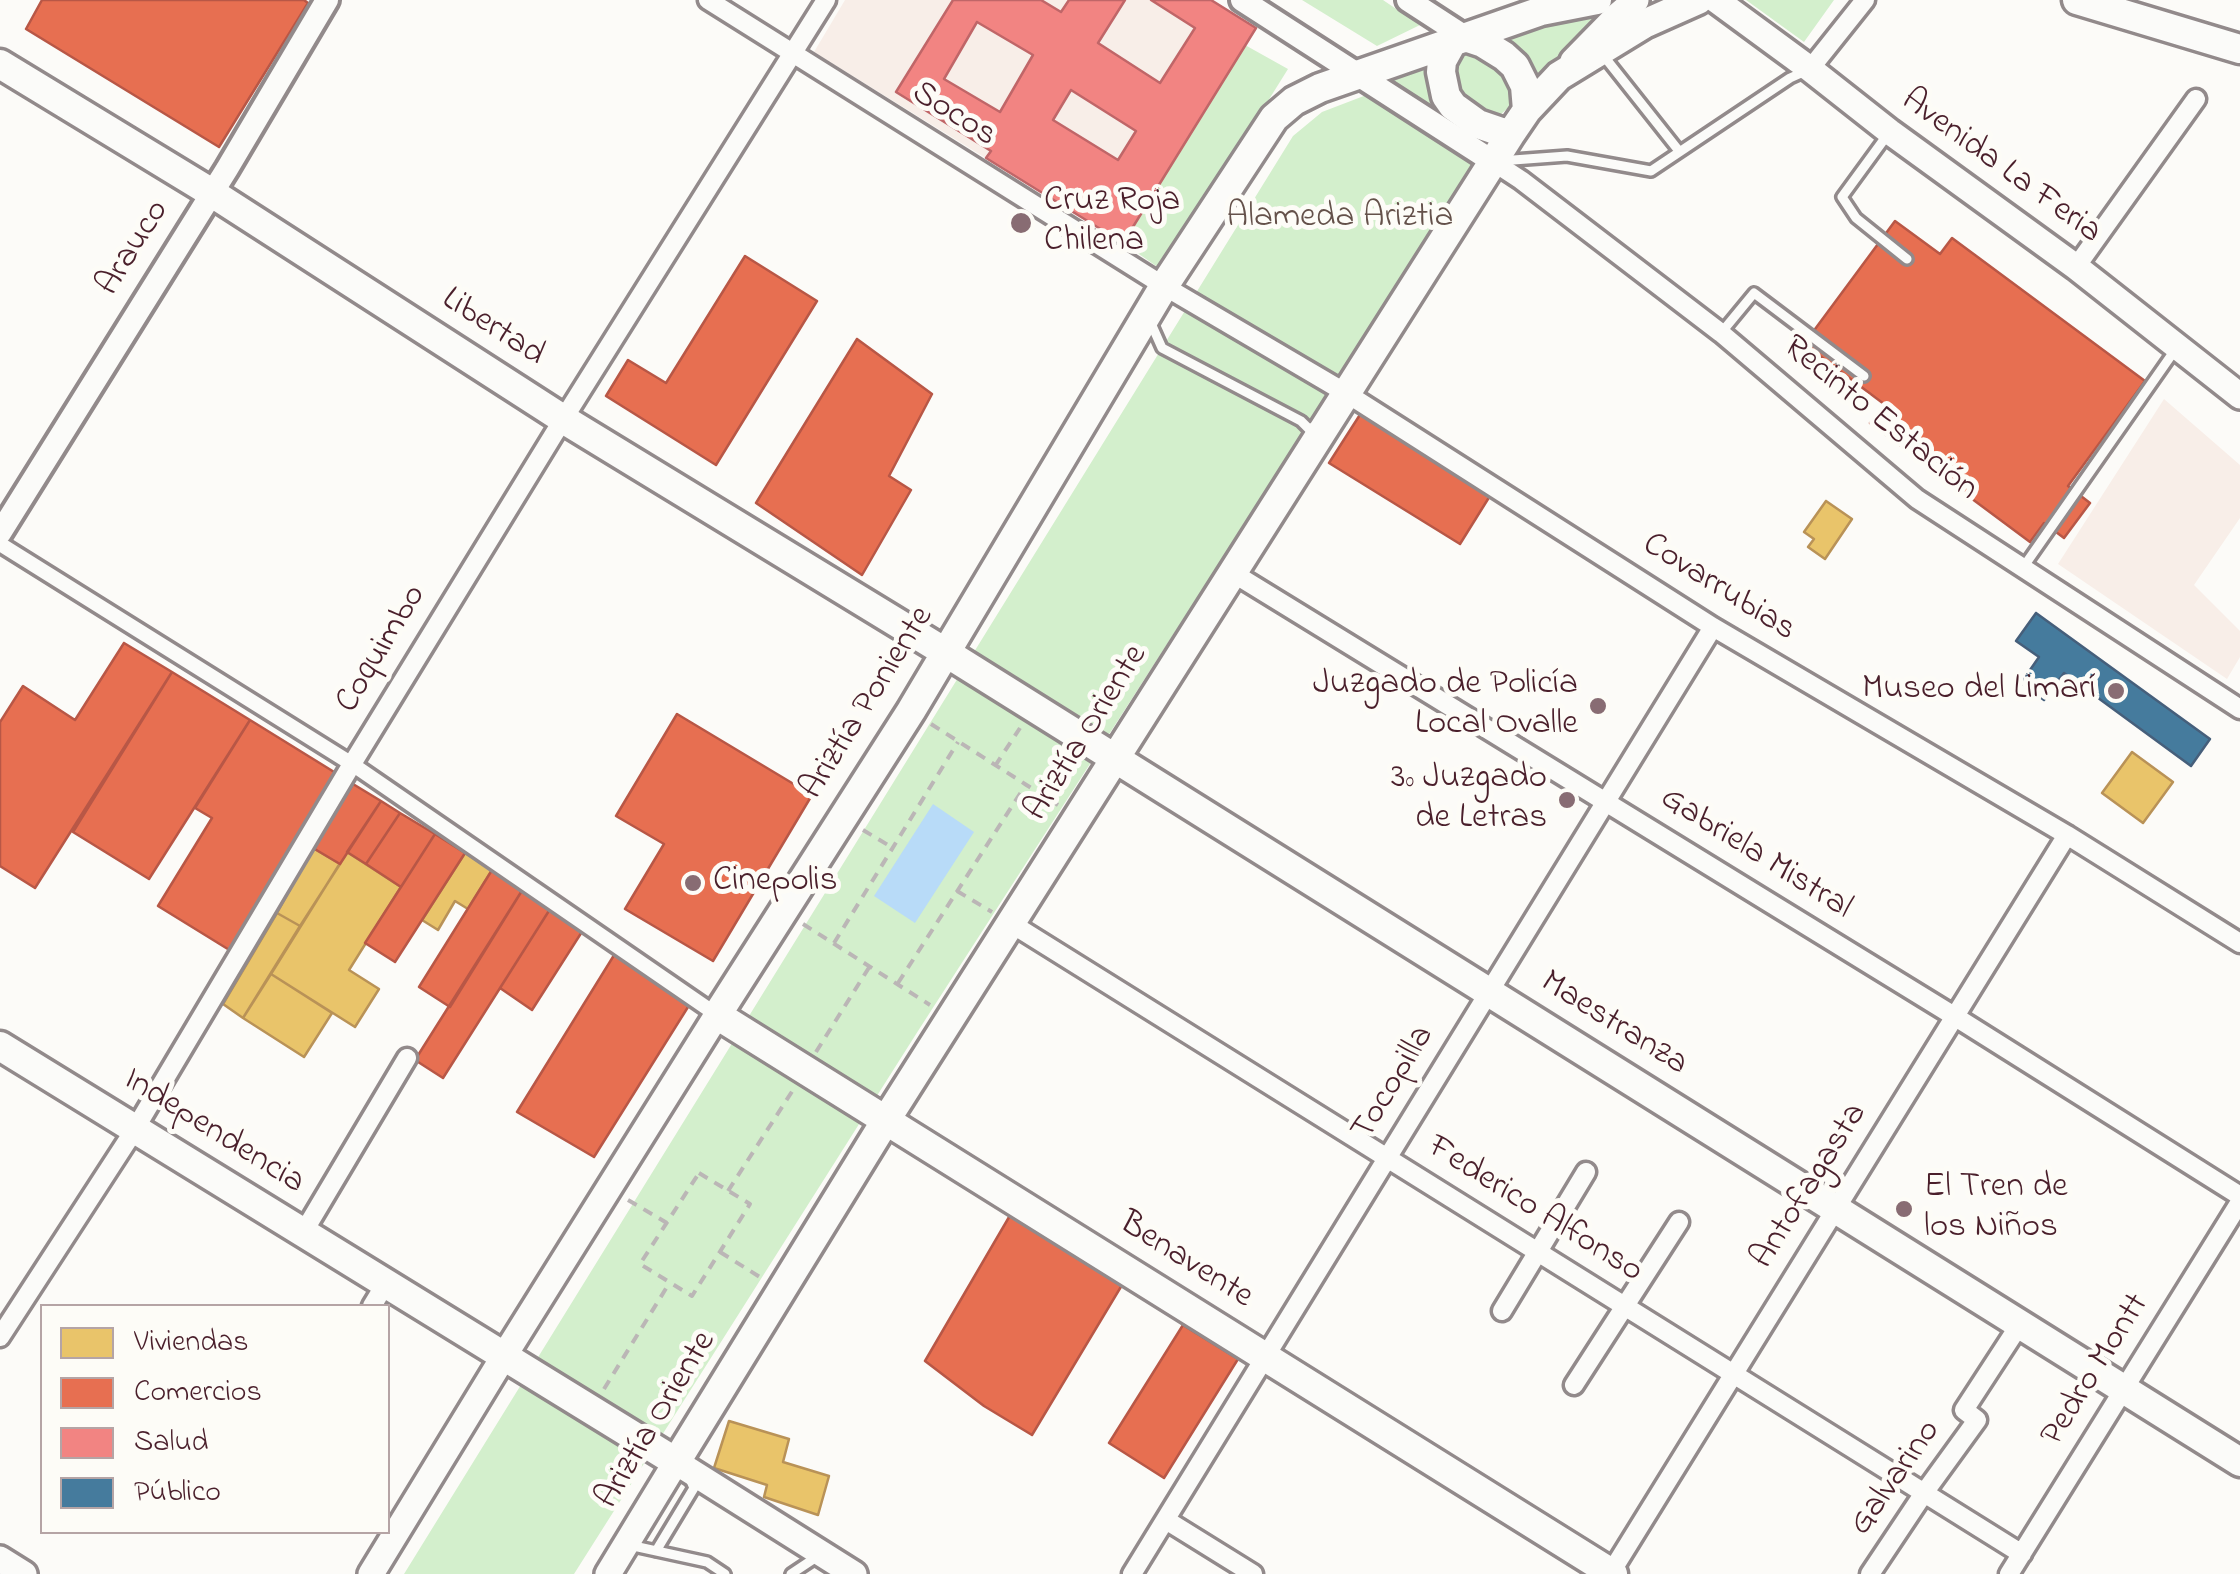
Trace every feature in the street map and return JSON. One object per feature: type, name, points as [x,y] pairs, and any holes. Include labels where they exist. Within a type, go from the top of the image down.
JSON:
[{"type":"main road","name":"Ariztía Poniente","points":[[371,1574],[608,1188],[911,711],[1164,286],[1274,118],[1306,94],[1359,74],[1554,6],[1597,0]]},
{"type":"main road","points":[[1560,76],[1636,0]]},
{"type":"main road","name":"Ariztía Oriente","points":[[608,1574],[682,1466],[781,1290],[886,1120],[1510,135],[1560,76],[1644,24],[1698,0]]},
{"type":"main road","name":"Avenida La Feria","points":[[1716,0],[2076,267],[2240,396]]},
{"type":"main road","points":[[2077,0],[2240,49]]},
{"type":"main road","points":[[1510,135],[1478,124],[1446,96],[1440,72],[1442,61],[1459,39],[1483,44],[1515,66],[1525,86],[1528,110]]},
{"type":"main road","name":"Libertad","points":[[0,64],[212,193],[563,419],[946,652]]},
{"type":"main road","name":"Maestranza","points":[[946,652],[2240,1462]]},
{"type":"main road","name":"Benavente","points":[[717,1015],[1611,1574]]},
{"type":"main road","name":"Independencia","points":[[0,1046],[304,1233],[379,1295],[504,1356],[682,1466]]},
{"type":"main road","points":[[682,1466],[854,1574]]},
{"type":"main road","points":[[0,1559],[24,1574]]},
{"type":"street","name":"Arauco","points":[[0,532],[212,193],[327,0]]},
{"type":"street","name":"Socos","points":[[708,0],[1164,286]]},
{"type":"street","name":"Coquimbo","points":[[0,1338],[134,1129],[563,419],[826,0]]},
{"type":"street","points":[[1242,0],[1492,161]]},
{"type":"street","points":[[1408,0],[1459,39]]},
{"type":"street","points":[[1810,69],[1865,0]]},
{"type":"street","points":[[2076,267],[2196,99]]},
{"type":"street","name":"Recinto Estación","points":[[1492,161],[1721,333],[1917,499],[2240,709]]},
{"type":"street","name":"Covarrubias","points":[[1164,286],[1346,393],[1713,627],[2067,834],[2240,943]]},
{"type":"street","points":[[0,544],[352,764],[717,1015]]},
{"type":"street","name":"Gabriela Mistral","points":[[1233,573],[1954,1016],[2240,1199]]},
{"type":"street","name":"Tocopilla","points":[[1132,1574],[1713,627]]},
{"type":"street","name":"Antofagasta","points":[[1611,1574],[2067,834]]},
{"type":"street","name":"Federico Alfonso","points":[[1012,924],[2022,1554]]},
{"type":"street","points":[[304,1233],[407,1058]]},
{"type":"street","points":[[1502,1311],[1586,1172]]},
{"type":"street","name":"Pedro Montt","points":[[2010,1574],[2240,1199]]},
{"type":"street","points":[[1574,1385],[1678,1222]]},
{"type":"street","name":"Galvarino","points":[[1870,1574],[1977,1420],[1964,1410],[2020,1324]]},
{"type":"street","points":[[1166,1520],[1253,1574]]},
{"type":"lane","points":[[1600,50],[1680,151]]},
{"type":"lane","points":[[1492,161],[1567,156],[1651,171],[1790,78],[1810,69]]},
{"type":"lane","points":[[1890,132],[1842,197],[1856,218],[1907,259]]},
{"type":"lane","points":[[1721,333],[1754,293],[1864,376]]},
{"type":"lane","points":[[1147,314],[1162,348],[1301,421],[1308,429],[1328,422]]},
{"type":"lane","points":[[2022,569],[2177,347]]},
{"type":"lane","points":[[656,1551],[694,1488],[682,1466]]},
{"type":"lane","points":[[626,1544],[707,1562],[725,1574]]},
{"type":"lane","points":[[792,1574],[822,1554]]},
{"type":"path","points":[[994,766],[1034,707]]},
{"type":"path","points":[[911,711],[1079,818]]},
{"type":"path","points":[[834,943],[958,742]]},
{"type":"path","points":[[898,983],[1025,786]]},
{"type":"path","points":[[843,818],[893,848]]},
{"type":"path","points":[[957,891],[1012,924]]},
{"type":"path","points":[[783,912],[951,1018]]},
{"type":"path","points":[[728,1191],[870,966]]},
{"type":"path","points":[[699,1173],[750,1204],[692,1296],[640,1264],[666,1222],[699,1173]]},
{"type":"path","points":[[608,1188],[666,1222]]},
{"type":"path","points":[[720,1252],[781,1290]]},
{"type":"path","points":[[591,1410],[671,1282]]},
{"type":"shaded area","points":[[845,0],[1211,0],[1256,28],[1123,243],[814,52]]},
{"type":"shaded area","points":[[2164,399],[2240,465],[2240,518],[2194,585],[2240,631],[2240,657],[2227,679],[2058,564]]},
{"type":"green space","points":[[1302,0],[1383,0],[1420,25],[1377,46]]},
{"type":"green space","points":[[1746,0],[1834,0],[1804,42]]},
{"type":"green space","points":[[1616,3],[1533,89],[1489,38]]},
{"type":"green space","points":[[1245,45],[1288,69],[1159,268],[1123,243]]},
{"type":"green space","points":[[1482,50],[1517,77],[1515,102],[1500,115],[1475,107],[1453,84],[1452,69],[1465,53]]},
{"type":"green space","points":[[1430,62],[1426,82],[1430,101],[1477,135],[1377,83]]},
{"type":"green space","name":"Alameda Ariztia","points":[[1369,94],[1473,164],[574,1574],[404,1574],[1293,136],[1322,112]]},
{"type":"water","points":[[933,804],[974,832],[915,923],[874,896]]},
{"type":"building: Viviendas","points":[[1826,501],[1852,519],[1825,559],[1808,547],[1814,539],[1804,532]]},
{"type":"building: Viviendas","points":[[2132,752],[2173,782],[2143,823],[2102,793]]},
{"type":"building: Viviendas","points":[[313,848],[340,864],[300,926],[277,913]]},
{"type":"building: Viviendas","points":[[347,852],[401,887],[349,970],[379,989],[355,1027],[271,974]]},
{"type":"building: Viviendas","points":[[465,853],[492,870],[468,909],[455,901],[438,930],[422,920]]},
{"type":"building: Viviendas","points":[[277,913],[300,926],[243,1018],[223,1004]]},
{"type":"building: Viviendas","points":[[271,974],[332,1013],[304,1057],[243,1018]]},
{"type":"building: Viviendas","points":[[729,1421],[789,1439],[783,1462],[829,1476],[818,1515],[764,1497],[767,1485],[714,1468]]},
{"type":"building: Comercios","points":[[42,0],[308,3],[219,147],[26,29]]},
{"type":"building: Comercios","points":[[1895,221],[1940,254],[1952,238],[2145,381],[2068,486],[2090,503],[2064,538],[2044,523],[2030,542],[1870,423],[1884,404],[1804,344]]},
{"type":"building: Comercios","points":[[745,256],[817,301],[716,465],[606,396],[628,360],[666,383]]},
{"type":"building: Comercios","points":[[857,339],[932,394],[889,476],[911,490],[862,575],[756,503]]},
{"type":"building: Comercios","points":[[1363,410],[1493,491],[1460,544],[1329,463]]},
{"type":"building: Comercios","points":[[124,643],[172,672],[35,888],[0,866],[0,722],[23,686],[75,720]]},
{"type":"building: Comercios","points":[[172,672],[250,720],[149,879],[73,832]]},
{"type":"building: Comercios","points":[[677,714],[812,795],[713,961],[625,909],[664,844],[616,816]]},
{"type":"building: Comercios","points":[[250,720],[339,775],[231,951],[158,906],[212,818],[195,808]]},
{"type":"building: Comercios","points":[[353,784],[381,801],[340,864],[313,848]]},
{"type":"building: Comercios","points":[[381,801],[400,813],[366,864],[347,852]]},
{"type":"building: Comercios","points":[[400,813],[435,834],[401,887],[366,864]]},
{"type":"building: Comercios","points":[[435,834],[465,853],[395,962],[365,943]]},
{"type":"building: Comercios","points":[[492,870],[523,889],[450,1007],[419,987]]},
{"type":"building: Comercios","points":[[523,889],[552,906],[443,1078],[415,1060]]},
{"type":"building: Comercios","points":[[552,906],[585,927],[532,1010],[500,988]]},
{"type":"building: Comercios","points":[[616,952],[693,999],[594,1157],[517,1112]]},
{"type":"building: Comercios","points":[[1012,1212],[1125,1280],[1032,1435],[984,1406],[925,1361]]},
{"type":"building: Comercios","points":[[1183,1325],[1238,1359],[1164,1478],[1109,1443]]},
{"type":"building: Salud","points":[[953,0],[1041,0],[1061,12],[1069,0],[1125,0],[1098,43],[1160,83],[1195,28],[1151,0],[1211,0],[1256,28],[1123,243],[986,158],[991,151],[896,92]],"holes":[[[977,22],[1033,55],[1000,112],[944,79]],[[1071,90],[1136,131],[1118,160],[1053,120]]]},
{"type":"building: Público","name":"Museo del Limarí","points":[[2036,613],[2210,739],[2191,766],[2064,673],[2044,700],[2021,683],[2039,657],[2016,641]]},
{"type":"place","name":"Cruz Roja Chilena","points":[[1021,223]]},
{"type":"place","name":"Museo del Limarí","points":[[2116,691]]},
{"type":"place","name":"Juzgado de Policía Local Ovalle","points":[[1598,706]]},
{"type":"place","name":"3º Juzgado de Letras","points":[[1567,800]]},
{"type":"place","name":"Cinepolis","points":[[693,883]]},
{"type":"place","name":"El Tren de los Niños","points":[[1904,1209]]}]
